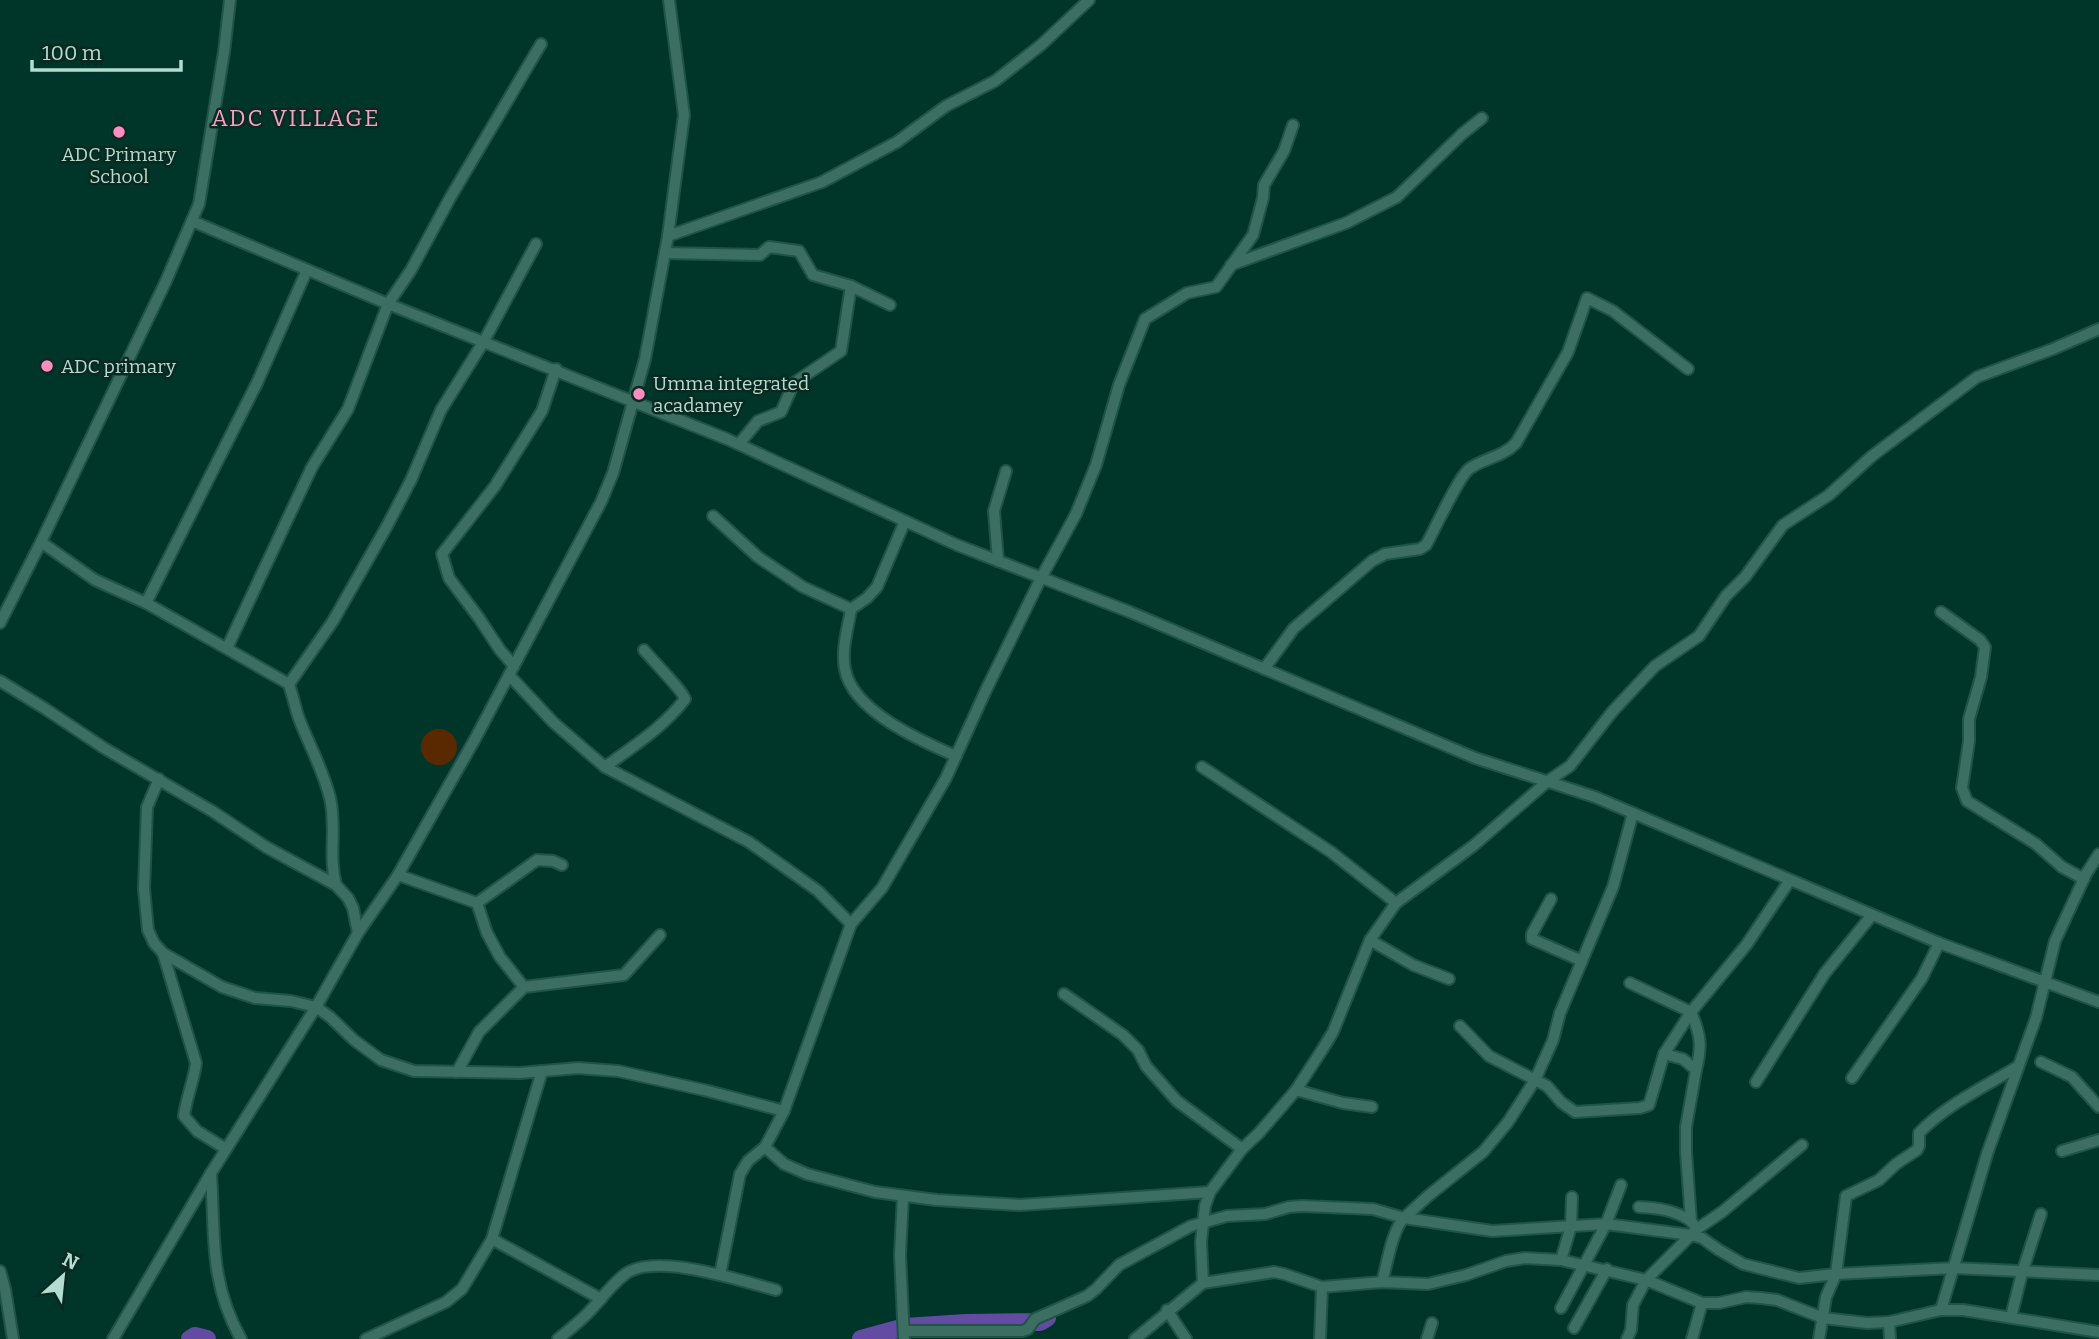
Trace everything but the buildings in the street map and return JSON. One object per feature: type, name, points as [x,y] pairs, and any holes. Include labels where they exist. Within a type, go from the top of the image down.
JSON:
[{"type":"street","points":[[0,623],[166,281],[199,204],[230,0]]},
{"type":"street","points":[[113,1339],[211,1173],[316,1007],[358,933],[398,875],[475,739],[601,502],[613,473],[645,359],[668,236],[684,115],[669,0]]},
{"type":"street","points":[[668,236],[822,182],[897,142],[946,106],[995,81],[1041,45],[1089,0]]},
{"type":"street","points":[[227,648],[312,467],[348,409],[388,304],[411,270],[541,44]]},
{"type":"street","points":[[1231,265],[1346,223],[1397,197],[1482,118]]},
{"type":"street","points":[[720,1275],[740,1174],[748,1161],[765,1147],[784,1111],[851,924],[882,888],[946,778],[1041,578],[1076,514],[1096,465],[1119,385],[1146,320],[1187,293],[1216,287],[1253,235],[1264,185],[1284,151],[1293,125]]},
{"type":"street","points":[[192,221],[388,304],[739,444],[957,545],[1130,612],[1475,758],[1548,781],[1633,813],[1939,943],[2099,1002]]},
{"type":"street","points":[[289,684],[332,621],[373,550],[411,480],[441,410],[484,341],[536,244]]},
{"type":"street","points":[[665,253],[760,254],[769,247],[799,251],[813,275],[851,286],[890,305]]},
{"type":"street","points":[[146,603],[257,383],[307,270]]},
{"type":"street","points":[[739,444],[758,421],[781,412],[794,383],[841,351],[851,286]]},
{"type":"street","points":[[1265,669],[1294,628],[1372,561],[1385,554],[1420,549],[1426,545],[1465,472],[1483,461],[1507,452],[1516,443],[1568,352],[1587,298],[1613,311],[1688,369]]},
{"type":"street","points":[[1203,1283],[1200,1242],[1205,1206],[1210,1192],[1242,1149],[1296,1090],[1333,1032],[1370,940],[1396,903],[1473,846],[1548,781],[1570,766],[1612,712],[1655,666],[1699,636],[1726,596],[1745,577],[1783,525],[1829,495],[1871,456],[1977,377],[2098,332]]},
{"type":"street","points":[[556,369],[542,411],[495,486],[442,555],[449,578],[479,618],[511,670],[555,723],[605,767],[749,842],[818,891],[851,924]]},
{"type":"street","points":[[999,561],[995,511],[1006,471]]},
{"type":"street","points":[[713,516],[758,557],[803,587],[851,609]]},
{"type":"street","points":[[905,521],[877,587],[851,609],[844,655],[845,668],[850,684],[860,697],[886,720],[914,738],[956,756]]},
{"type":"street","points":[[41,542],[95,580],[146,603],[289,684],[330,799],[334,821],[331,860],[336,885]]},
{"type":"street","points":[[1941,612],[1980,640],[1984,647],[1981,677],[1969,719],[1963,794],[1967,801],[2036,844],[2062,867],[2084,879]]},
{"type":"street","points":[[605,767],[647,736],[685,699],[683,693],[643,650]]},
{"type":"street","points":[[0,681],[104,748],[212,811],[266,848],[336,885],[353,908],[358,933]]},
{"type":"street","points":[[1202,766],[1331,852],[1396,903]]},
{"type":"street","points":[[159,779],[147,807],[144,889],[148,930],[153,943],[163,953],[222,987],[237,993],[316,1007],[381,1060],[414,1071],[520,1073],[578,1068],[618,1071],[784,1111]]},
{"type":"street","points":[[1382,1282],[1400,1222],[1483,1152],[1535,1080],[1613,887],[1633,813]]},
{"type":"street","points":[[1941,1310],[1987,1154],[2036,1018],[2055,941],[2084,879],[2099,854]]},
{"type":"street","points":[[477,903],[537,860],[553,861],[562,865]]},
{"type":"street","points":[[398,875],[477,903]]},
{"type":"street","points":[[1460,1026],[1489,1056],[1546,1086],[1575,1112],[1640,1108],[1649,1105],[1664,1054],[1691,1012],[1747,944],[1790,880]]},
{"type":"street","points":[[1551,900],[1532,934],[1532,939],[1582,961]]},
{"type":"street","points":[[477,903],[500,957],[524,987]]},
{"type":"street","points":[[1756,1082],[1825,973],[1872,915]]},
{"type":"street","points":[[457,1072],[479,1032],[524,987],[624,975],[660,935]]},
{"type":"street","points":[[1370,940],[1413,965],[1449,978]]},
{"type":"street","points":[[1852,1078],[1922,978],[1939,943]]},
{"type":"street","points":[[163,953],[196,1063],[184,1116],[197,1132],[226,1149]]},
{"type":"street","points":[[1630,983],[1691,1012],[1699,1031],[1701,1048],[1686,1127],[1693,1229]]},
{"type":"street","points":[[1064,994],[1123,1035],[1138,1050],[1146,1066],[1177,1101],[1242,1149]]},
{"type":"street","points":[[1664,1054],[1683,1059],[1696,1070]]},
{"type":"street","points":[[2041,1062],[2072,1077],[2099,1107]]},
{"type":"street","points":[[1819,1339],[1826,1297],[1836,1274],[1846,1196],[1879,1180],[1917,1150],[1919,1132],[1925,1126],[2017,1067]]},
{"type":"street","points":[[366,1339],[446,1302],[462,1289],[492,1239],[542,1071]]},
{"type":"street","points":[[1296,1090],[1343,1103],[1372,1107]]},
{"type":"street","points":[[2062,1151],[2099,1140]]},
{"type":"street","points":[[1627,1339],[1631,1330],[1633,1305],[1646,1280],[1693,1229],[1722,1212],[1802,1145]]},
{"type":"street","points":[[765,1147],[784,1164],[807,1174],[875,1192],[937,1200],[1020,1205],[1210,1192]]},
{"type":"street","points":[[211,1173],[213,1250],[219,1286],[241,1339]]},
{"type":"street","points":[[1561,1308],[1606,1224],[1621,1185]]},
{"type":"street","points":[[903,1196],[900,1255],[904,1335],[1022,1331],[1028,1329],[1035,1319],[1087,1296],[1119,1265],[1191,1226],[1227,1216],[1265,1214],[1289,1207],[1373,1209],[1404,1218],[1492,1231],[1606,1224],[1693,1229]]},
{"type":"street","points":[[1561,1260],[1571,1226],[1572,1197]]},
{"type":"street","points":[[1640,1207],[1661,1208],[1679,1214],[1702,1238],[1743,1264],[1798,1278],[1954,1269],[2099,1275]]},
{"type":"street","points":[[2011,1317],[2041,1214]]},
{"type":"street","points":[[492,1239],[601,1300]]},
{"type":"street","points":[[1135,1339],[1203,1283],[1274,1272],[1322,1287],[1382,1282],[1428,1284],[1525,1258],[1561,1260],[1606,1269],[1646,1280],[1702,1303],[1719,1303],[1746,1297],[1761,1298],[1777,1300],[1823,1318],[1867,1323],[1889,1322],[1941,1310],[1963,1310],[2099,1332]]},
{"type":"street","points":[[558,1339],[585,1316],[623,1276],[635,1269],[682,1268],[776,1290]]},
{"type":"street","points":[[1574,1328],[1606,1269]]},
{"type":"street","points":[[0,1272],[13,1339]]},
{"type":"street","points":[[1321,1339],[1322,1287]]},
{"type":"street","points":[[1692,1339],[1702,1303]]},
{"type":"street","points":[[1167,1310],[1186,1339]]},
{"type":"street","points":[[1889,1322],[1890,1339]]},
{"type":"street","points":[[1427,1339],[1432,1323]]},
{"type":"shaded area","points":[[439,729],[452,734],[457,747],[452,760],[439,765],[426,760],[421,747],[426,734]]},
{"type":"waterway","points":[[861,1339],[905,1327],[1040,1322],[1047,1318]]},
{"type":"waterway","points":[[190,1339],[195,1336],[207,1339]]},
{"type":"place","name":"ADC Primary School","points":[[119,132]]},
{"type":"place","name":"ADC primary","points":[[47,366]]},
{"type":"place","name":"Umma integrated acadamey","points":[[639,394]]},
{"type":"district","name":"ADC VILLAGE","points":[[296,118]]}]
